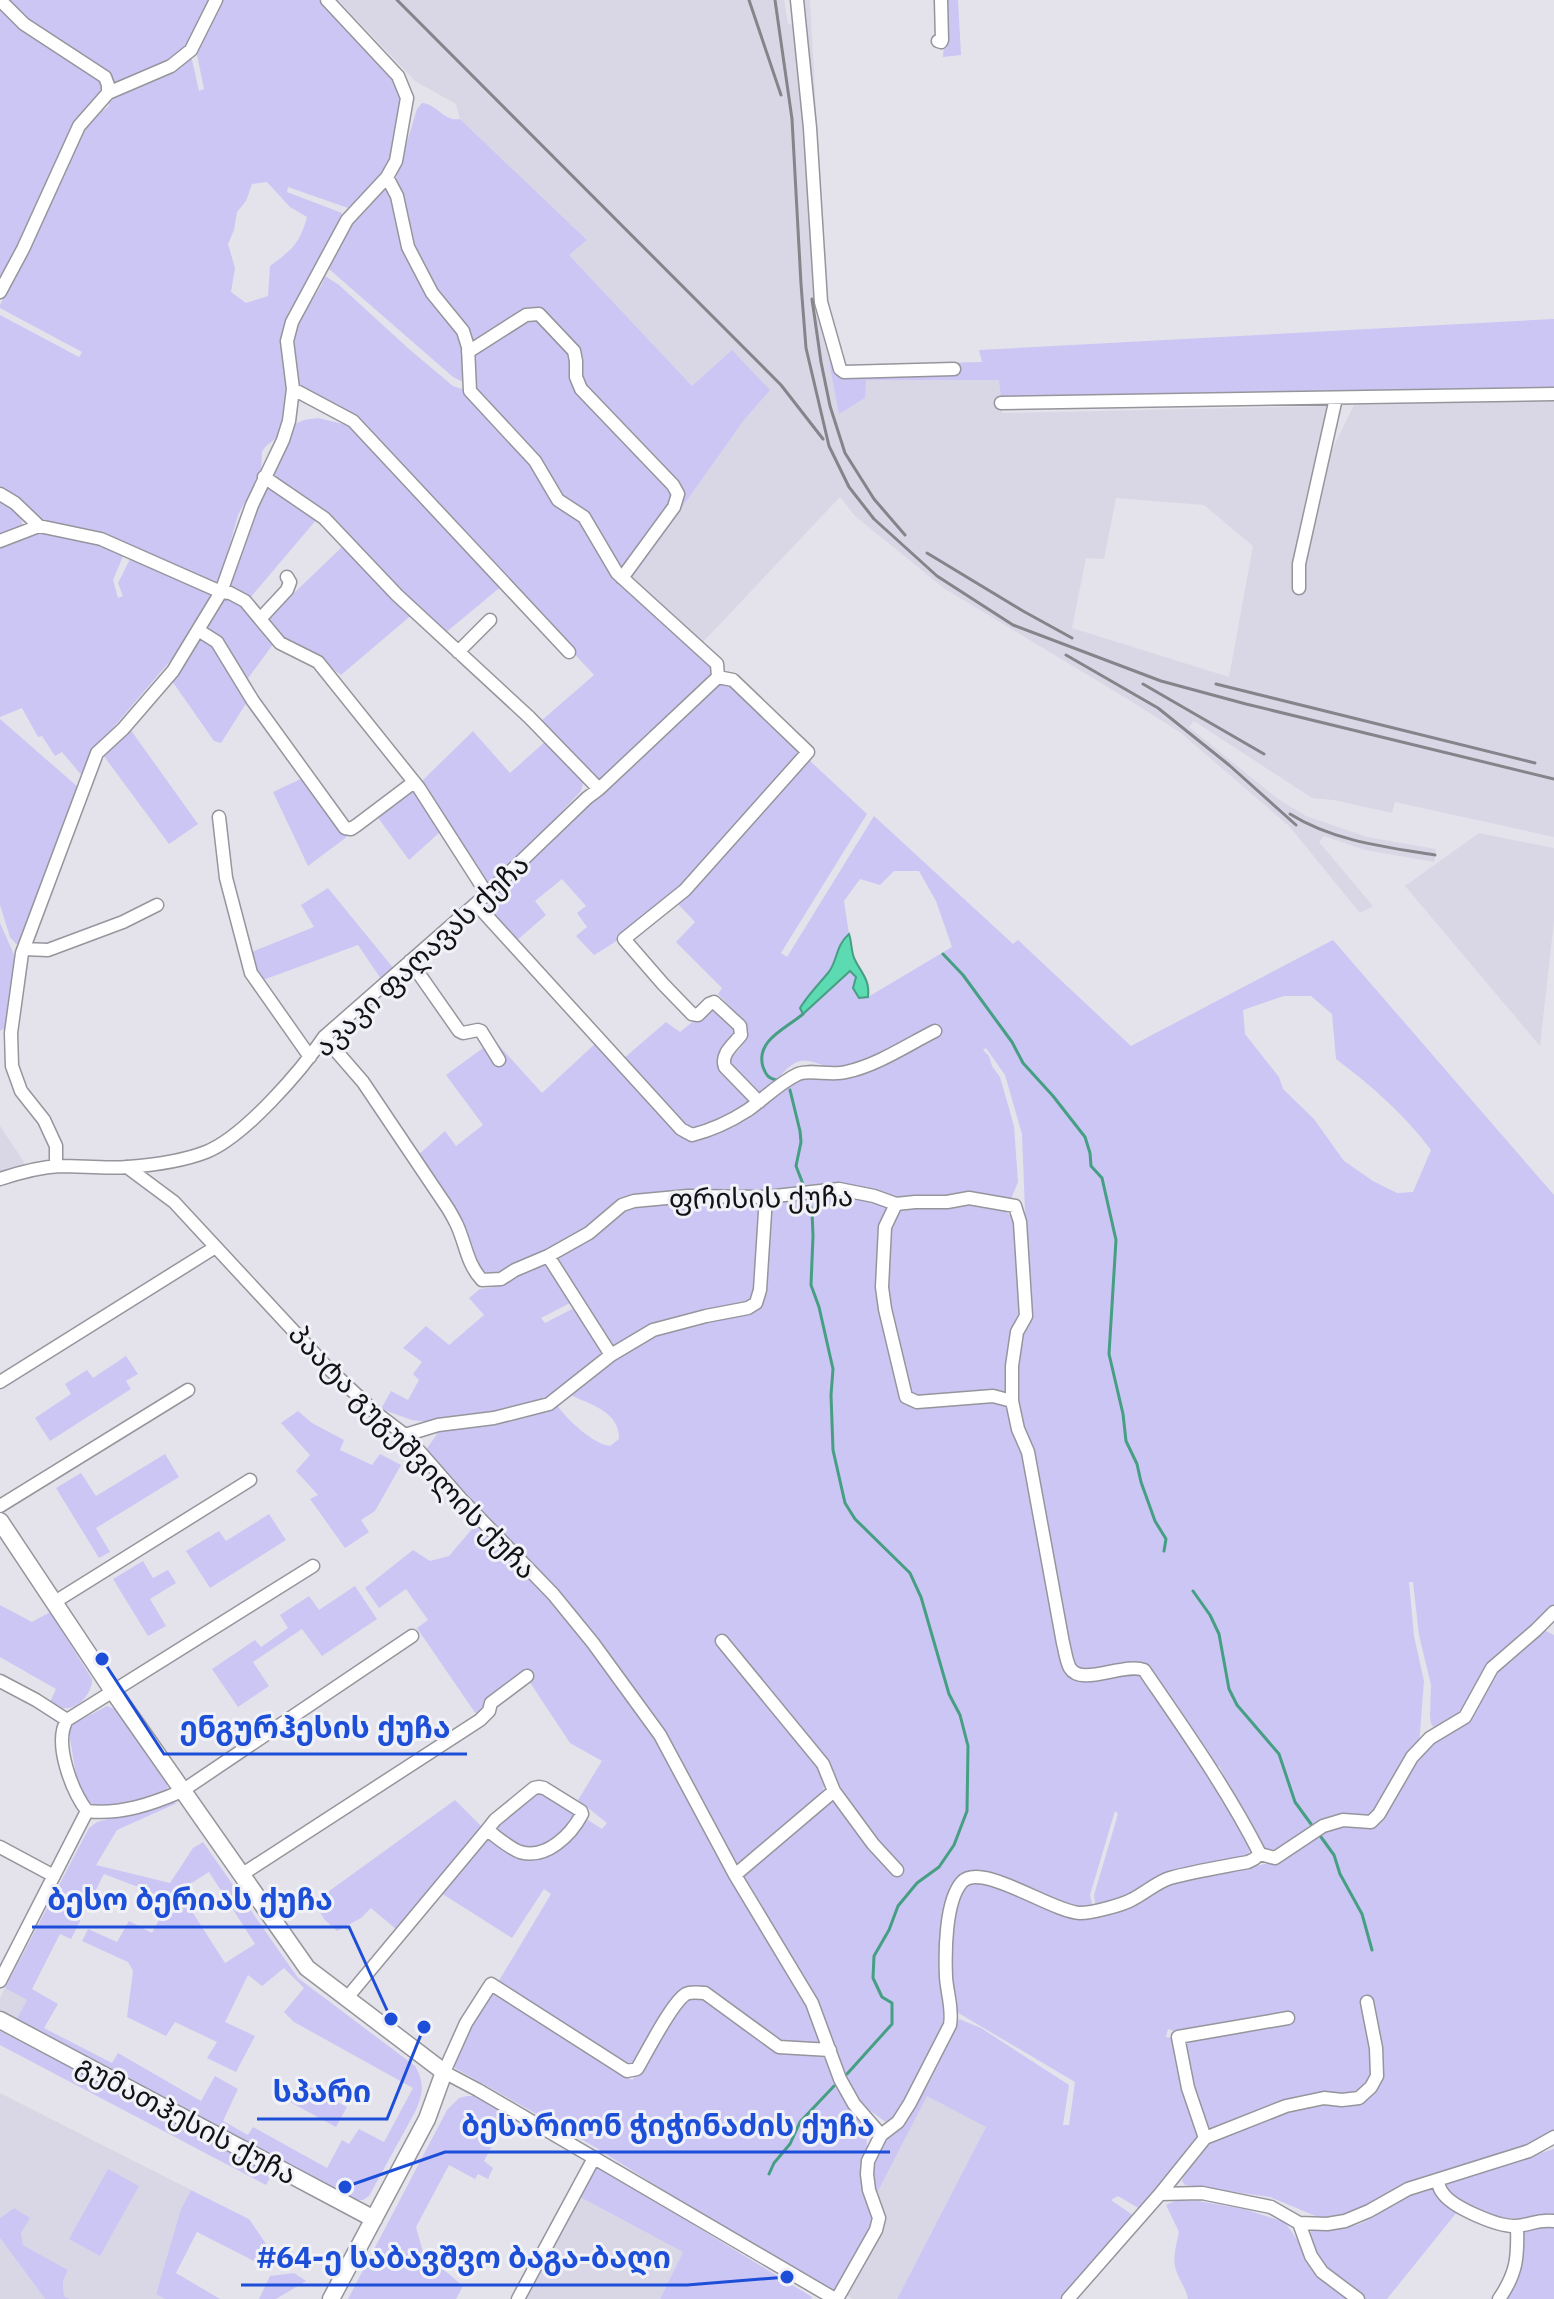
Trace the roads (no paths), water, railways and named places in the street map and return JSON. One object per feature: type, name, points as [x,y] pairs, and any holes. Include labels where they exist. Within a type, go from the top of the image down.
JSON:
[{"type":"street","points":[[0,0],[24,24],[105,77],[108,93]]},
{"type":"street","points":[[0,292],[79,126],[108,93],[171,66],[191,50],[216,0]]},
{"type":"street","points":[[56,1166],[56,1146],[44,1120],[21,1091],[12,1066],[11,1033],[24,949],[97,753],[123,729],[173,671],[221,592],[252,505],[289,421],[293,389],[287,341],[292,322],[347,220],[387,177],[396,161],[407,98],[398,76],[327,0]]},
{"type":"street","points":[[797,0],[810,128],[821,302],[840,369],[844,372],[954,369]]},
{"type":"street","points":[[938,41],[942,40],[941,0]]},
{"type":"street","points":[[387,177],[397,196],[408,247],[432,293],[463,331],[468,352],[470,391],[535,461],[558,500],[584,517],[617,573],[717,664],[718,677],[733,680],[808,752],[685,890],[624,939],[692,1014],[698,1015],[714,1002],[740,1026],[741,1035],[723,1061],[725,1067],[759,1102]]},
{"type":"street","points":[[468,352],[526,315],[539,314],[574,351],[576,377],[581,389],[673,485],[678,494],[674,507],[622,578]]},
{"type":"street","points":[[293,389],[353,421],[569,652]]},
{"type":"street","points":[[1001,403],[1554,394]]},
{"type":"street","points":[[1299,588],[1299,564],[1336,398]]},
{"type":"street","points":[[264,477],[324,518],[397,595],[536,724],[599,789]]},
{"type":"street","points":[[0,494],[15,503],[39,526],[101,539],[245,601],[280,643],[318,662],[414,782],[487,894]]},
{"type":"street","points":[[0,541],[39,526]]},
{"type":"street","points":[[260,619],[287,590],[290,582],[287,577]]},
{"type":"street","points":[[458,652],[490,620]]},
{"type":"street","points":[[198,630],[217,642],[253,701],[345,828],[351,829],[414,782]]},
{"type":"street","name":"აკაკი ფაღავას ქუჩა","points":[[0,1179],[56,1166],[127,1167],[207,1152],[230,1138],[249,1123],[310,1057],[324,1037],[487,894],[718,677]]},
{"type":"street","points":[[219,817],[226,878],[251,973],[310,1057]]},
{"type":"street","points":[[476,904],[681,1129],[692,1135],[733,1119],[787,1079],[803,1072],[846,1072],[871,1064],[935,1031]]},
{"type":"street","points":[[24,949],[48,950],[123,922],[157,905]]},
{"type":"street","points":[[410,961],[459,1031],[481,1031],[499,1060]]},
{"type":"street","name":"ფრისის ქუჩა","points":[[324,1037],[363,1082],[447,1207],[475,1273],[482,1280],[501,1279],[548,1256],[589,1233],[622,1205],[634,1201],[699,1196],[766,1197],[839,1189],[896,1204],[969,1198],[1015,1206],[1020,1222],[1026,1316],[1017,1332],[1012,1366],[1012,1401],[1018,1429],[1028,1452],[1070,1669],[1089,1676],[1129,1667],[1144,1670],[1208,1765],[1260,1854]]},
{"type":"street","name":"პაატა გუგუშვილის ქუჩა","points":[[127,1167],[174,1202],[327,1367],[376,1413],[405,1435],[461,1499],[553,1594],[593,1643],[660,1735],[735,1875],[812,2003],[840,2079],[854,2104],[881,2135]]},
{"type":"street","points":[[405,1435],[438,1425],[494,1418],[549,1404],[611,1355],[653,1330],[748,1308],[756,1303],[760,1290],[766,1197]]},
{"type":"street","points":[[896,1204],[885,1227],[882,1287],[906,1397],[917,1402],[993,1396],[1012,1401]]},
{"type":"street","points":[[0,1382],[214,1248]]},
{"type":"street","points":[[548,1256],[611,1355]]},
{"type":"street","points":[[0,1506],[188,1390]]},
{"type":"street","points":[[53,1603],[250,1480]]},
{"type":"street","points":[[0,1521],[113,1691],[307,1968],[444,2072],[594,2158],[818,2295],[836,2299],[876,2230],[879,2218],[869,2190],[868,2161],[881,2135],[898,2122],[950,2025],[952,2016],[946,1979],[946,1943],[954,1897],[962,1881],[974,1876],[987,1877],[1060,1909],[1082,1913],[1128,1902],[1168,1879],[1248,1862],[1260,1854],[1275,1858],[1323,1826],[1343,1820],[1371,1822],[1379,1814],[1412,1757],[1430,1738],[1465,1717],[1492,1668],[1549,1626],[1554,1612]]},
{"type":"street","points":[[313,1566],[67,1720],[63,1727],[66,1768],[87,1811],[125,1810],[182,1791],[412,1636]]},
{"type":"street","points":[[722,1641],[823,1764],[834,1791],[873,1844],[897,1870]]},
{"type":"street","points":[[241,1875],[480,1720],[489,1711],[491,1703],[527,1676]]},
{"type":"street","points":[[0,1681],[67,1720]]},
{"type":"street","points":[[346,1999],[495,1820],[539,1787],[581,1811],[582,1817],[553,1847],[539,1853],[520,1852],[487,1830]]},
{"type":"street","points":[[735,1875],[834,1791]]},
{"type":"street","points":[[0,1981],[87,1811]]},
{"type":"street","points":[[0,1847],[54,1876]]},
{"type":"street","points":[[331,2299],[427,2119],[466,2023],[491,1984],[627,2071],[637,2069],[675,2006],[686,1994],[695,1992],[705,1993],[779,2047],[830,2050]]},
{"type":"street","points":[[1068,2299],[1205,2138],[1286,2106],[1324,2098],[1359,2098],[1371,2087],[1377,2076],[1376,2048],[1367,2002]]},
{"type":"street","points":[[1205,2138],[1188,2088],[1178,2037],[1288,2018]]},
{"type":"street","name":"გუმათჰესის ქუჩა","points":[[0,2020],[374,2219]]},
{"type":"street","points":[[1160,2194],[1202,2193],[1271,2207],[1299,2223],[1327,2224],[1345,2221],[1369,2211],[1408,2189],[1529,2151],[1554,2137]]},
{"type":"street","points":[[518,2299],[594,2158]]},
{"type":"street","points":[[1437,2180],[1443,2195],[1478,2217],[1495,2223],[1517,2226],[1539,2219],[1554,2221]]},
{"type":"street","points":[[1299,2223],[1311,2256],[1322,2272],[1358,2299]]},
{"type":"street","points":[[1499,2299],[1511,2282],[1518,2259],[1517,2226]]},
{"type":"waterway","points":[[943,954],[963,975],[1012,1042],[1023,1063],[1085,1137],[1091,1166],[1102,1178],[1116,1240],[1109,1354],[1126,1441],[1137,1464],[1155,1521],[1166,1539],[1164,1551]]},
{"type":"waterway","points":[[776,1080],[764,1070],[764,1049],[774,1036],[803,1014]]},
{"type":"waterway","points":[[790,1090],[801,1142],[796,1166],[803,1184]]},
{"type":"waterway","points":[[809,1202],[813,1236],[811,1285],[833,1369],[833,1450],[845,1503],[855,1519],[910,1573],[921,1597],[949,1694],[960,1715],[968,1746],[967,1811],[954,1845],[939,1867],[917,1883],[898,1906],[874,1956],[873,1978],[882,1997],[892,2003],[892,2024],[847,2074]]},
{"type":"waterway","points":[[1193,1591],[1219,1634],[1229,1689],[1237,1705],[1279,1754],[1295,1802],[1311,1824]]},
{"type":"waterway","points":[[1321,1837],[1334,1855],[1340,1874],[1362,1914],[1372,1950]]},
{"type":"waterway","points":[[769,2174],[790,2144],[800,2122],[834,2086]]},
{"type":"railway","points":[[397,0],[781,385],[823,439]]},
{"type":"railway","points":[[749,0],[781,95]]},
{"type":"railway","points":[[775,0],[792,119],[806,348],[829,446],[849,487],[874,519],[937,576],[1013,625],[1161,681],[1554,779]]},
{"type":"railway","points":[[812,299],[830,406],[845,453],[874,499],[905,535]]},
{"type":"railway","points":[[927,553],[1072,638]]},
{"type":"railway","points":[[1066,655],[1158,708],[1229,765],[1296,825]]},
{"type":"railway","points":[[1143,684],[1264,754]]},
{"type":"railway","points":[[1216,684],[1535,763]]},
{"type":"railway","points":[[1290,814],[1342,837],[1435,855]]},
{"type":"place","name":"ენგურჰესის ქუჩა","points":[[102,1659]]},
{"type":"place","name":"ბესო ბერიას ქუჩა","points":[[391,2019]]},
{"type":"place","name":"სპარი","points":[[424,2027]]},
{"type":"place","name":"ბესარიონ ჭიჭინაძის ქუჩა","points":[[345,2187]]},
{"type":"place","name":"#64-ე საბავშვო ბაგა-ბაღი","points":[[787,2277]]}]
